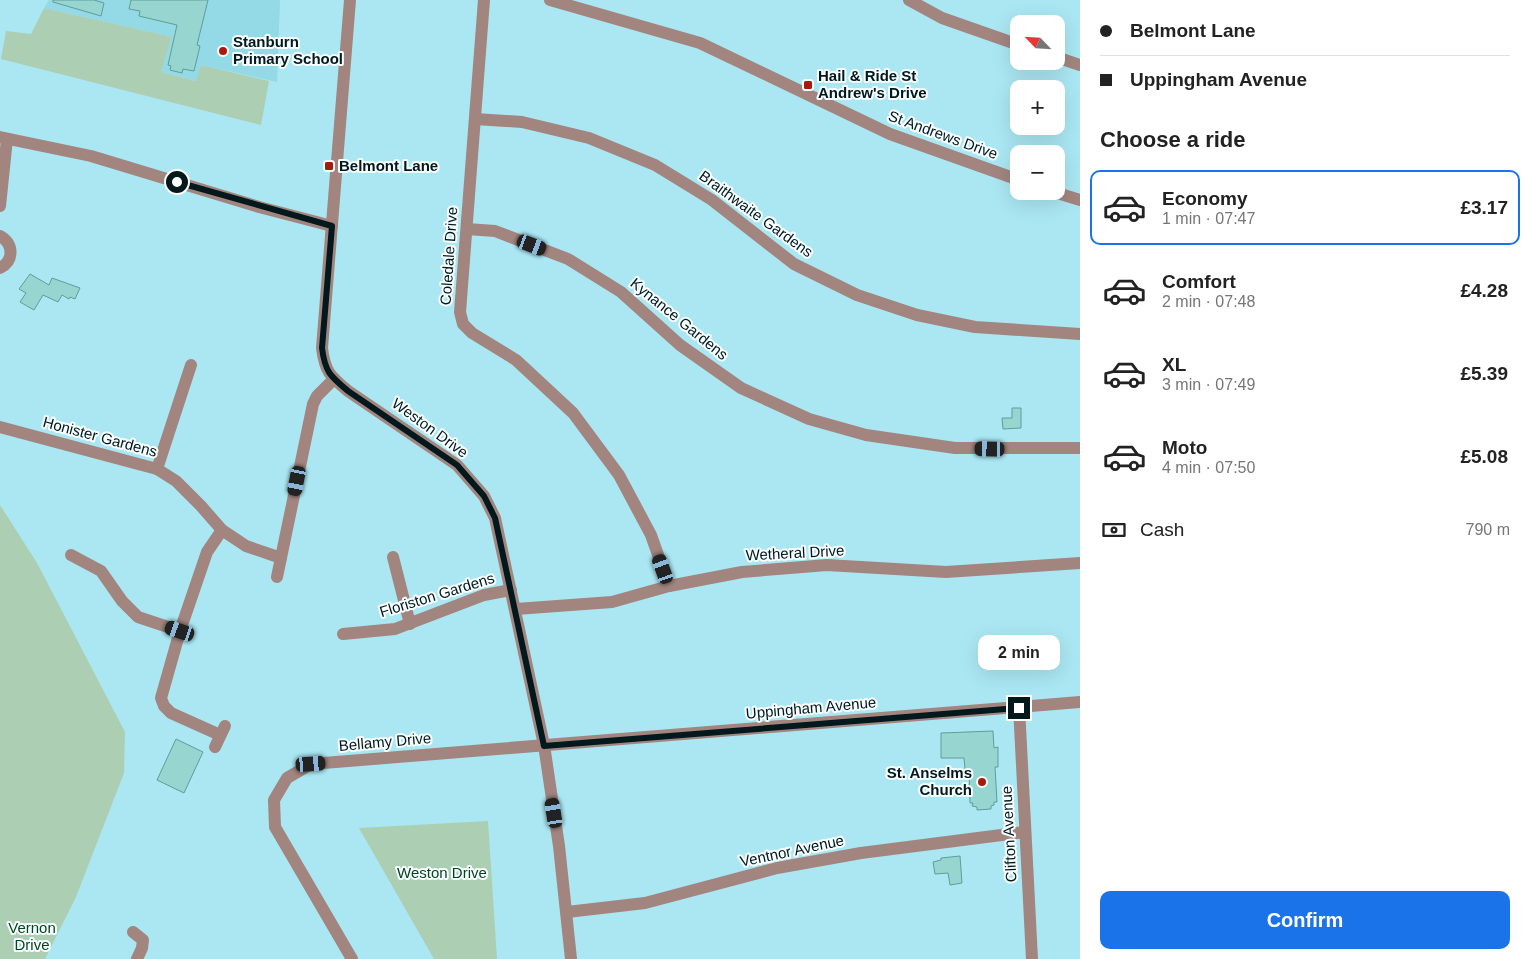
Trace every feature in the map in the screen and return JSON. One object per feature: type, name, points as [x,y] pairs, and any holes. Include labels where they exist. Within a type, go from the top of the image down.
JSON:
[{"type":"street","points":[[277,577],[313,404],[317,396],[334,379],[324,365],[322,348],[350,0]]},
{"type":"street","name":"Coledale Drive","points":[[484,0],[460,312],[463,324],[472,333],[516,360],[573,413],[619,475],[651,535],[669,586]]},
{"type":"street","name":"St Andrews Drive","points":[[550,0],[700,43],[890,134],[1010,177]]},
{"type":"street","points":[[909,0],[942,18],[1010,42]]},
{"type":"street","points":[[1065,61],[1080,65]]},
{"type":"street","name":"Braithwaite Gardens","points":[[475,119],[522,122],[589,138],[655,165],[712,200],[794,264],[857,295],[917,315],[975,327],[1080,334]]},
{"type":"street","points":[[0,206],[4,138],[91,156],[230,198],[332,226]]},
{"type":"street","points":[[1065,195],[1080,200]]},
{"type":"street","name":"Kynance Gardens","points":[[467,229],[496,231],[568,259],[621,292],[680,344],[741,388],[809,419],[866,435],[955,448],[1080,448]]},
{"type":"street","points":[[0,236],[7,241],[11,252],[8,262],[0,268]]},
{"type":"street","points":[[157,469],[191,365]]},
{"type":"street","name":"Weston Drive","points":[[334,379],[348,391],[457,465],[484,496],[495,518],[544,746],[567,912],[571,959]]},
{"type":"street","name":"Honister Gardens","points":[[0,427],[157,469],[176,480],[222,530],[246,546],[281,558]]},
{"type":"street","points":[[215,747],[223,730],[171,713],[164,706],[161,698],[180,631],[207,552],[222,530]]},
{"type":"street","points":[[72,555],[101,571],[122,601],[138,617],[180,631]]},
{"type":"street","points":[[393,557],[410,624]]},
{"type":"street","name":"Wetheral Drive","points":[[516,609],[612,602],[669,586],[742,572],[827,566],[946,572],[1080,563]]},
{"type":"street","name":"Floriston Gardens","points":[[343,634],[395,629],[484,595],[511,590]]},
{"type":"street","name":"Uppingham Avenue","points":[[544,746],[1080,702]]},
{"type":"street","name":"Clifton Avenue","points":[[1019,708],[1032,959]]},
{"type":"street","name":"Bellamy Drive","points":[[352,959],[275,827],[274,800],[287,778],[311,764],[544,746]]},
{"type":"street","name":"Ventnor Avenue","points":[[567,912],[645,903],[777,868],[842,856],[1025,832]]},
{"type":"street","points":[[133,932],[143,940],[137,959]]},
{"type":"shaded area","name":"Stanburn Primary School","points":[[49,0],[280,0],[277,82],[201,65],[197,81],[161,72],[172,37],[44,8]]},
{"type":"green space","points":[[44,8],[172,37],[161,72],[196,81],[201,65],[269,81],[261,125],[1,59],[6,31],[31,34]]},
{"type":"green space","name":"Vernon Drive","points":[[0,505],[37,563],[125,732],[124,773],[76,897],[45,959],[0,959]]},
{"type":"green space","name":"Weston Drive","points":[[488,821],[497,959],[434,959],[359,828]]},
{"type":"building","points":[[53,0],[94,0],[104,3],[101,16],[53,2]]},
{"type":"building","points":[[131,0],[208,0],[197,45],[200,46],[194,71],[183,69],[182,73],[170,70],[171,66],[168,65],[177,25],[139,16],[140,11],[129,9]]},
{"type":"building","points":[[30,274],[49,285],[52,278],[80,288],[75,299],[70,297],[69,299],[62,295],[58,302],[43,295],[34,310],[20,302],[26,293],[19,289]]},
{"type":"building","points":[[1012,408],[1021,408],[1021,428],[1003,429],[1002,418],[1012,418]]},
{"type":"building","name":"St. Anselms Church","points":[[993,731],[994,748],[998,747],[998,767],[995,767],[997,802],[994,802],[991,809],[977,810],[977,807],[972,806],[973,803],[970,803],[969,769],[965,769],[964,758],[941,758],[941,733]]},
{"type":"building","points":[[176,739],[203,752],[184,793],[157,780]]},
{"type":"building","points":[[960,856],[962,883],[950,885],[948,873],[935,874],[933,862],[941,860],[941,858]]},
{"type":"place","name":"Stanburn Primary School","points":[[223,51]]},
{"type":"place","name":"Hail & Ride St Andrew's Drive","points":[[808,85]]},
{"type":"place","name":"Belmont Lane","points":[[329,166]]},
{"type":"place","name":"St. Anselms Church","points":[[982,782]]},
{"type":"route","points":[[177,182],[259,207],[332,226],[322,348],[324,365],[334,379],[348,391],[457,465],[484,496],[495,518],[544,746],[1019,708]]}]
